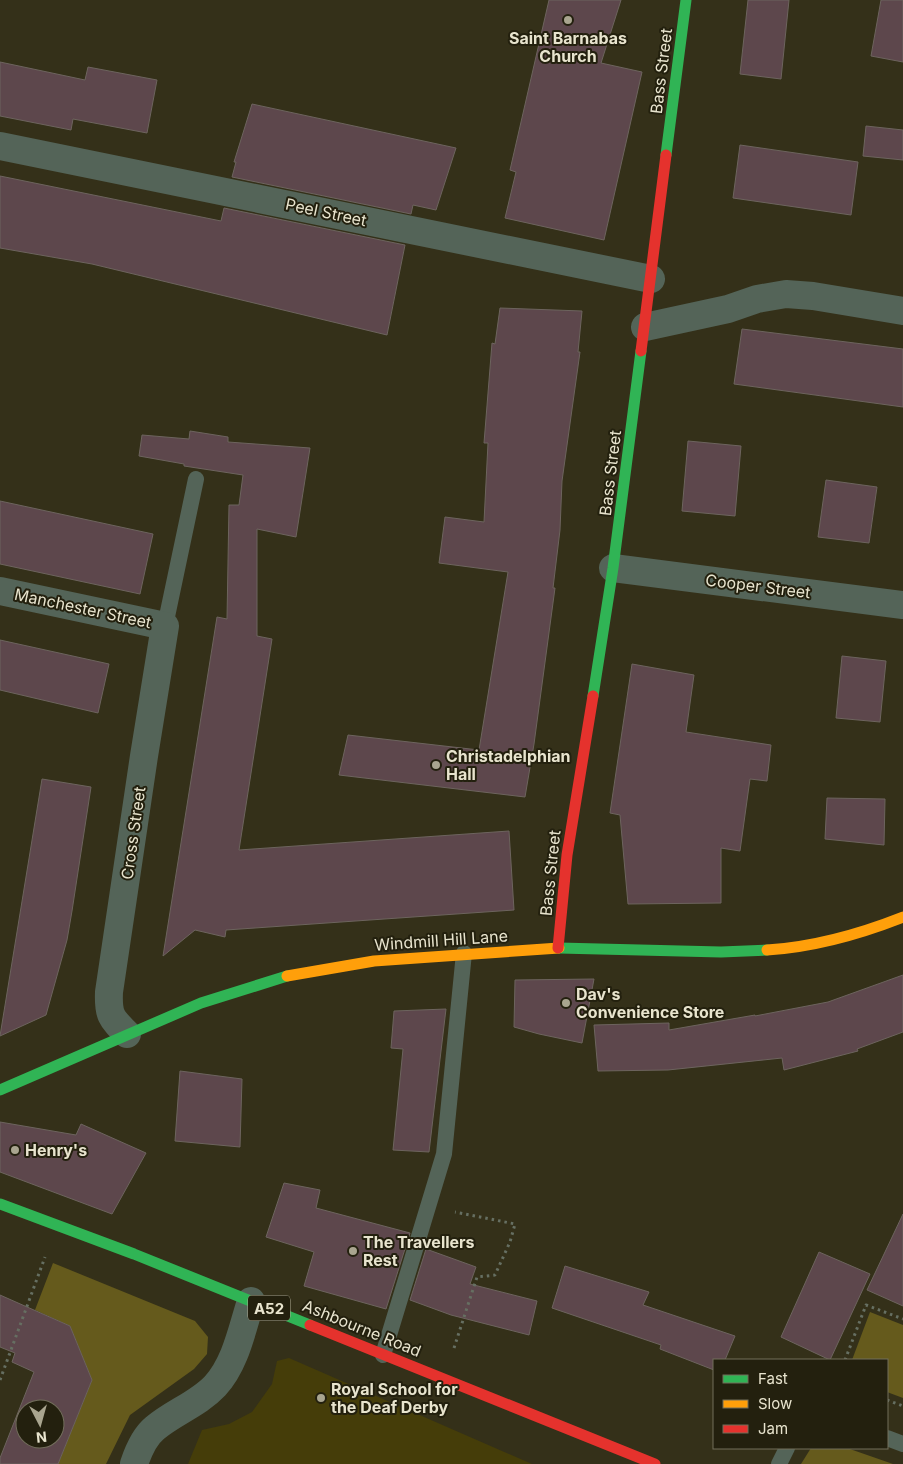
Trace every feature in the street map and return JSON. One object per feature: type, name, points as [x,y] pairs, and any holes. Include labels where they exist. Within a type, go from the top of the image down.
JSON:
[{"type":"street","name":"Bass Street","points":[[558,948],[567,855],[613,568],[686,0]]},
{"type":"street","name":"Peel Street","points":[[0,146],[651,279]]},
{"type":"street","points":[[645,327],[728,309],[757,299],[786,294],[813,296],[903,311]]},
{"type":"street","name":"Cooper Street","points":[[613,568],[903,605]]},
{"type":"street","name":"Manchester Street","points":[[0,591],[166,626]]},
{"type":"street","name":"Cross Street","points":[[127,1034],[114,1021],[108,1010],[109,992],[144,756],[166,626]]},
{"type":"street","name":"Windmill Hill Lane","points":[[0,1090],[201,1003],[279,977],[374,961],[558,948],[721,952],[779,949],[829,940],[872,929],[903,917]]},
{"type":"street","name":"Ashbourne Road","points":[[0,1204],[128,1251],[655,1464]]},
{"type":"street","points":[[134,1464],[138,1452],[154,1428],[205,1396],[222,1377],[235,1351],[251,1301]]},
{"type":"lane","points":[[166,626],[196,479]]},
{"type":"lane","points":[[383,1354],[444,1154],[464,954]]},
{"type":"lane","points":[[888,1438],[903,1444]]},
{"type":"lane","points":[[779,1464],[786,1449]]},
{"type":"path","points":[[429,1207],[515,1224],[510,1242],[495,1276],[477,1278],[444,1379]]},
{"type":"path","points":[[0,1380],[58,1226]]},
{"type":"path","points":[[845,1359],[866,1305],[903,1319]]},
{"type":"path","points":[[888,1400],[903,1406]]},
{"type":"shaded area","points":[[53,1263],[195,1321],[208,1337],[207,1354],[194,1369],[130,1415],[106,1464],[58,1464],[92,1380],[70,1326],[35,1310]]},
{"type":"shaded area","points":[[870,1312],[903,1325],[903,1398],[888,1392],[888,1359],[852,1359]]},
{"type":"shaded area","name":"Royal School for the Deaf Derby","points":[[289,1358],[532,1464],[188,1464],[202,1430],[229,1424],[252,1412],[272,1384],[277,1361]]},
{"type":"shaded area","points":[[810,1449],[850,1449],[893,1464],[801,1464]]},
{"type":"building","points":[[549,0],[621,0],[601,63],[642,72],[604,240],[505,218],[516,172],[510,170]]},
{"type":"building","points":[[748,0],[789,0],[781,79],[740,74]]},
{"type":"building","points":[[881,0],[903,0],[903,62],[871,56]]},
{"type":"building","points":[[0,62],[85,80],[88,67],[157,80],[147,133],[73,119],[71,130],[0,116]]},
{"type":"building","points":[[252,104],[456,148],[436,210],[413,205],[411,214],[232,177],[236,162],[234,162]]},
{"type":"building","points":[[866,126],[903,130],[903,160],[863,156]]},
{"type":"building","points":[[740,145],[858,162],[851,215],[733,198]]},
{"type":"building","points":[[0,176],[221,221],[224,208],[405,245],[387,335],[92,264],[0,248]]},
{"type":"building","points":[[500,308],[582,311],[578,352],[580,352],[562,481],[560,530],[553,588],[555,588],[525,797],[339,775],[348,735],[479,750],[508,572],[439,563],[445,517],[484,522],[488,443],[484,443],[492,343],[495,344]]},
{"type":"building","points":[[742,329],[903,349],[903,407],[734,384]]},
{"type":"building","points":[[190,431],[228,437],[228,442],[310,448],[296,537],[257,529],[257,636],[272,639],[239,850],[509,831],[514,910],[226,930],[225,937],[195,930],[163,956],[217,617],[227,619],[229,505],[239,505],[243,475],[184,466],[184,464],[139,456],[142,435],[189,439]]},
{"type":"building","points":[[688,441],[741,446],[735,516],[682,511]]},
{"type":"building","points":[[826,480],[877,487],[869,543],[818,537]]},
{"type":"building","points":[[0,501],[153,534],[140,594],[0,564]]},
{"type":"building","points":[[0,640],[109,664],[98,713],[0,690]]},
{"type":"building","points":[[842,656],[886,661],[880,722],[836,718]]},
{"type":"building","points":[[632,664],[694,675],[686,732],[771,745],[767,781],[750,779],[740,851],[721,848],[721,903],[628,904],[620,815],[610,813]]},
{"type":"building","points":[[42,779],[91,787],[72,911],[67,940],[46,1015],[0,1036]]},
{"type":"building","points":[[827,798],[885,799],[884,845],[825,839]]},
{"type":"building","points":[[903,975],[903,1032],[857,1049],[858,1051],[784,1070],[782,1058],[668,1070],[598,1071],[594,1025],[669,1023],[669,1030],[828,1002]]},
{"type":"building","points":[[594,979],[582,1043],[514,1027],[515,980]]},
{"type":"building","points":[[446,1009],[429,1152],[393,1150],[403,1049],[391,1048],[394,1011]]},
{"type":"building","points":[[180,1071],[242,1079],[240,1147],[175,1141]]},
{"type":"building","points":[[0,1122],[76,1135],[81,1124],[146,1153],[112,1214],[0,1172]]},
{"type":"building","name":"The Travellers Rest","points":[[284,1183],[320,1190],[316,1208],[410,1233],[386,1309],[304,1286],[314,1252],[266,1237]]},
{"type":"building","points":[[903,1214],[903,1306],[867,1290]]},
{"type":"building","points":[[426,1249],[476,1267],[470,1284],[537,1301],[529,1335],[451,1315],[410,1300]]},
{"type":"building","points":[[819,1252],[870,1274],[830,1359],[781,1337]]},
{"type":"building","points":[[565,1266],[649,1292],[643,1305],[735,1336],[725,1359],[713,1359],[713,1370],[660,1349],[661,1345],[552,1308]]},
{"type":"building","points":[[0,1295],[70,1326],[92,1380],[65,1447],[65,1399],[23,1399],[34,1372],[12,1362],[15,1353],[0,1347]]},
{"type":"building","points":[[15,1420],[15,1449],[64,1449],[58,1464],[0,1464],[0,1458]]},
{"type":"traffic: fast","points":[[666,155],[686,0]]},
{"type":"traffic: fast","points":[[593,696],[613,568],[641,351]]},
{"type":"traffic: fast","points":[[559,948],[721,952],[767,950]]},
{"type":"traffic: fast","points":[[0,1090],[201,1003],[287,976]]},
{"type":"traffic: fast","points":[[0,1204],[134,1254],[310,1325]]},
{"type":"traffic: slow","points":[[767,950],[802,946],[836,939],[903,917]]},
{"type":"traffic: slow","points":[[287,976],[374,961],[559,948]]},
{"type":"traffic: jam","points":[[641,351],[666,155]]},
{"type":"traffic: jam","points":[[558,948],[567,855],[593,696]]},
{"type":"traffic: jam","points":[[310,1325],[655,1464]]},
{"type":"place","name":"Saint Barnabas Church","points":[[568,20]]},
{"type":"place","name":"Christadelphian Hall","points":[[436,765]]},
{"type":"place","name":"Dav's Convenience Store","points":[[566,1003]]},
{"type":"place","name":"Henry's","points":[[15,1150]]},
{"type":"place","name":"The Travellers Rest","points":[[353,1251]]},
{"type":"place","name":"Royal School for the Deaf Derby","points":[[321,1398]]}]
